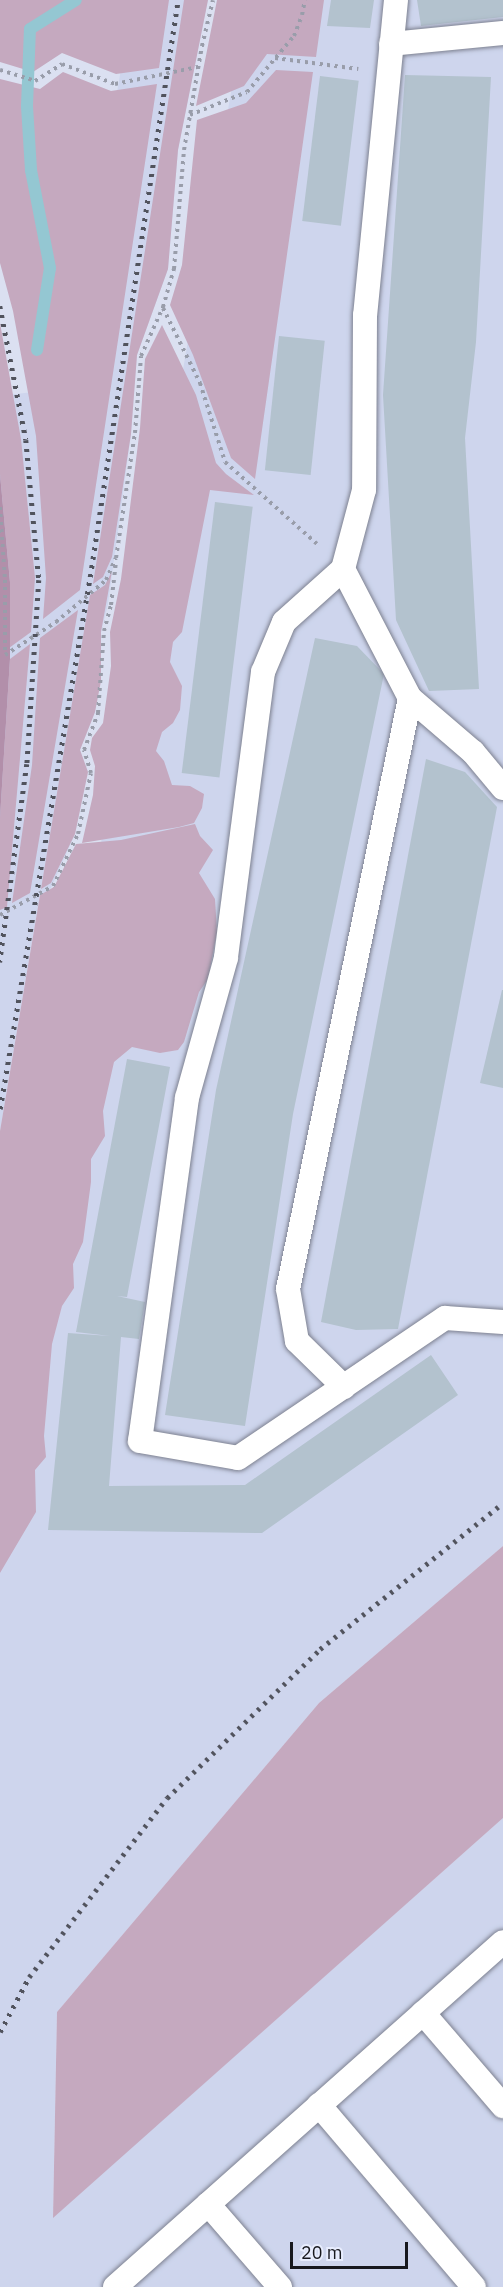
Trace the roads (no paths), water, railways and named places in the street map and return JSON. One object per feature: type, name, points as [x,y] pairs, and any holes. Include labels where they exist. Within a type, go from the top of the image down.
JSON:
[{"type":"lane","points":[[396,0],[365,315],[364,490],[342,569],[284,622],[263,672],[225,958],[187,1098],[140,1441],[238,1458],[446,1318],[503,1323]]},
{"type":"lane","points":[[391,44],[503,33]]},
{"type":"lane","points":[[342,569],[410,698],[473,752],[503,788]]},
{"type":"lane","points":[[344,1387],[297,1341],[288,1289],[410,698]]},
{"type":"lane","points":[[115,2287],[503,1942]]},
{"type":"lane","points":[[423,2013],[503,2106]]},
{"type":"lane","points":[[319,2105],[474,2287]]},
{"type":"lane","points":[[208,2204],[280,2287]]},
{"type":"waterway","points":[[37,350],[50,268],[31,170],[27,106],[30,29],[76,0]]},
{"type":"railway","points":[[0,1109],[90,577],[178,0]]},
{"type":"railway","points":[[0,306],[26,440],[39,580],[27,764],[0,962]]},
{"type":"railway","points":[[0,2032],[29,1977],[167,1798],[320,1649],[503,1503]]}]
